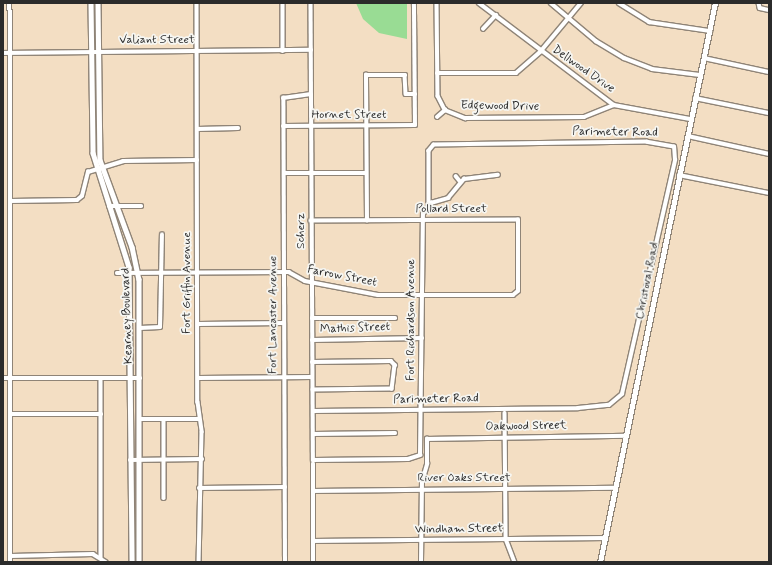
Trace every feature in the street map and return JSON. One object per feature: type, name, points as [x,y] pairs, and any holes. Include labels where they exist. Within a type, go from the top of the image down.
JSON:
[{"type":"street","points":[[10,3],[11,562]]},
{"type":"street","name":"Kearney Boulevard","points":[[92,3],[96,170],[124,242],[129,273],[132,562]]},
{"type":"street","name":"Kearney Boulevard","points":[[98,3],[102,169],[132,247],[138,273],[140,328],[138,562]]},
{"type":"street","name":"Fort Griffin Avenue","points":[[197,3],[198,419],[202,459],[198,488],[199,562]]},
{"type":"street","points":[[283,3],[283,51]]},
{"type":"street","name":"Scherz","points":[[311,3],[313,562]]},
{"type":"street","points":[[367,221],[366,75],[405,75],[406,94],[414,94],[414,3]]},
{"type":"street","name":"Edgewood Drive","points":[[437,3],[438,96],[445,110],[465,118],[584,117],[614,105]]},
{"type":"street","name":"Dellwood Drive","points":[[479,3],[496,15],[540,52],[614,105],[690,119]]},
{"type":"street","points":[[551,3],[624,58],[652,69],[700,75]]},
{"type":"street","points":[[437,73],[516,73],[540,52],[581,3]]},
{"type":"street","points":[[618,3],[649,22],[710,31]]},
{"type":"street","name":"Christoval Road","points":[[600,562],[715,3]]},
{"type":"street","points":[[759,3],[760,8],[769,10]]},
{"type":"street","points":[[484,29],[496,15]]},
{"type":"street","name":"Valiant Street","points":[[3,52],[197,52],[311,50]]},
{"type":"street","points":[[704,58],[769,72]]},
{"type":"street","name":"Fort Lancaster Avenue","points":[[285,562],[284,96],[311,94]]},
{"type":"street","name":"Hornet Street","points":[[283,126],[415,125],[414,94]]},
{"type":"street","points":[[695,98],[769,113]]},
{"type":"street","points":[[437,117],[445,110]]},
{"type":"street","points":[[197,129],[238,128]]},
{"type":"street","points":[[688,136],[769,154]]},
{"type":"street","name":"Parimeter Road","points":[[313,411],[578,408],[609,405],[620,398],[649,282],[676,150],[672,145],[647,142],[434,145],[430,151],[429,205]]},
{"type":"street","points":[[10,201],[77,200],[82,196],[86,174],[126,160],[197,160]]},
{"type":"street","points":[[284,173],[366,173]]},
{"type":"street","points":[[422,220],[429,205],[448,198],[460,181],[498,175]]},
{"type":"street","points":[[679,175],[769,193]]},
{"type":"street","points":[[456,176],[460,181]]},
{"type":"street","points":[[109,206],[141,206]]},
{"type":"street","name":"Fort Richardson Avenue","points":[[313,462],[415,458],[422,450],[422,220]]},
{"type":"street","name":"Pollard Street","points":[[312,221],[518,220],[517,292]]},
{"type":"street","points":[[129,328],[160,327],[162,235]]},
{"type":"street","name":"Farrow Street","points":[[117,273],[284,272],[312,281],[370,294],[517,292]]},
{"type":"street","points":[[312,318],[395,318]]},
{"type":"street","points":[[198,324],[284,323]]},
{"type":"street","name":"Mathis Street","points":[[312,340],[422,338]]},
{"type":"street","points":[[312,362],[391,361],[395,365],[392,389],[312,390]]},
{"type":"street","points":[[198,378],[312,377]]},
{"type":"street","points":[[3,378],[140,378]]},
{"type":"street","points":[[101,378],[101,557]]},
{"type":"street","points":[[505,413],[506,539],[515,562]]},
{"type":"street","points":[[11,414],[101,414]]},
{"type":"street","points":[[140,419],[198,419]]},
{"type":"street","points":[[164,419],[164,498]]},
{"type":"street","points":[[313,434],[395,433]]},
{"type":"street","name":"Oakwood Street","points":[[421,489],[427,464],[427,439],[626,436]]},
{"type":"street","points":[[130,460],[202,459]]},
{"type":"street","points":[[198,488],[285,487]]},
{"type":"street","name":"River Oaks Street","points":[[313,491],[615,488]]},
{"type":"street","points":[[421,489],[421,562]]},
{"type":"street","name":"Windham Street","points":[[313,541],[605,538]]},
{"type":"street","points":[[11,556],[93,554],[101,557],[106,562]]},
{"type":"green space","points":[[356,3],[407,3],[407,39],[379,33],[363,19]]}]
